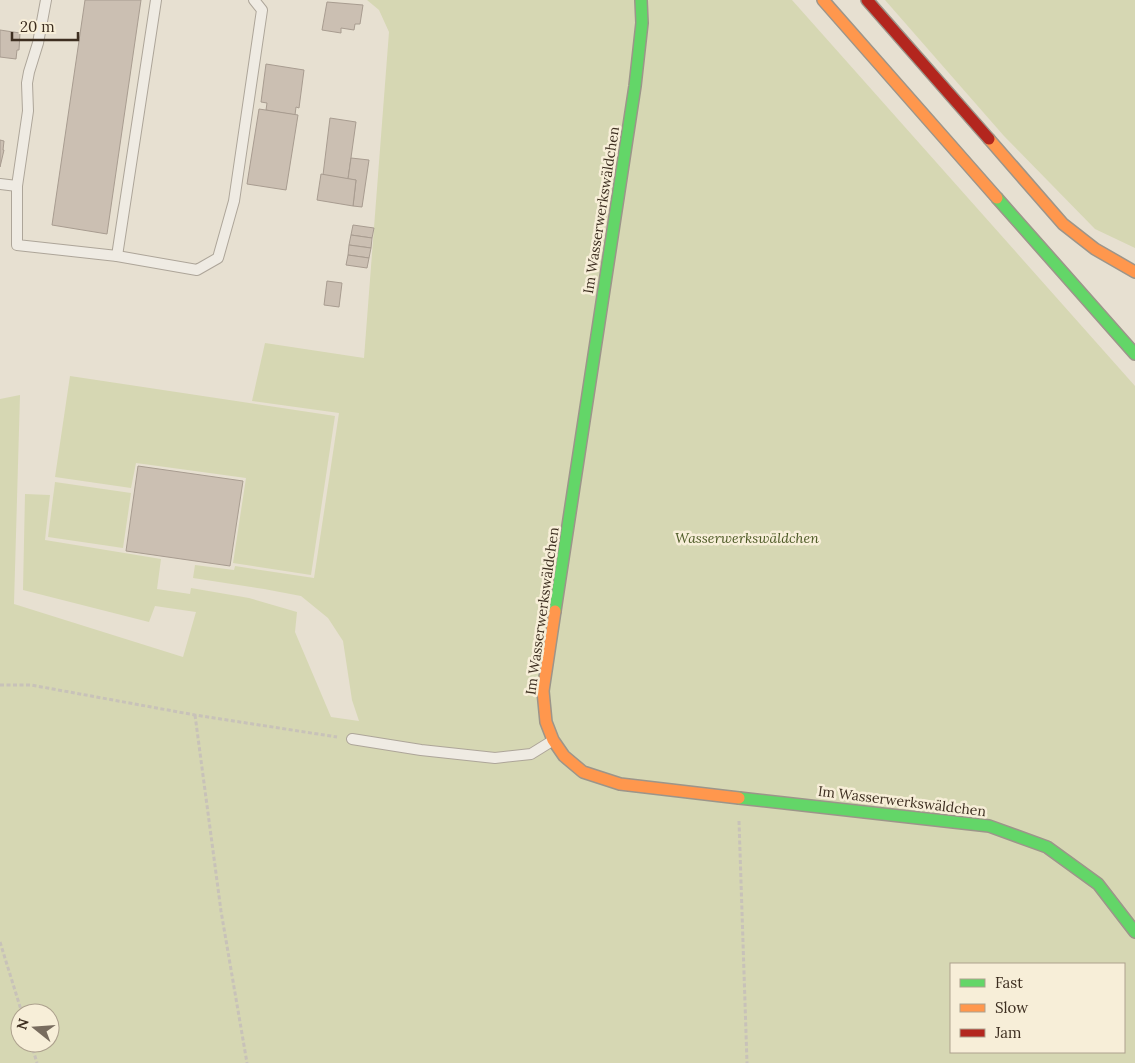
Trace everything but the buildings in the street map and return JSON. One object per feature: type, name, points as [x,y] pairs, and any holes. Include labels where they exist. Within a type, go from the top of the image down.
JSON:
[{"type":"main road","name":"Im Wasserwerkswäldchen","points":[[641,0],[642,23],[635,86],[543,692],[546,722],[553,740],[564,756],[583,772],[620,784],[989,826],[1047,847],[1098,884],[1135,932]]},
{"type":"main road","points":[[823,0],[1135,354]]},
{"type":"main road","points":[[867,0],[1063,224],[1095,249],[1135,272]]},
{"type":"lane","points":[[46,0],[38,43],[27,83],[28,111],[17,186],[17,245],[117,256],[197,270],[218,258],[234,201],[262,10],[254,0]]},
{"type":"lane","points":[[117,256],[156,0]]},
{"type":"lane","points":[[0,184],[17,186]]},
{"type":"lane","points":[[352,739],[421,750],[495,758],[531,754],[553,740]]},
{"type":"path","points":[[0,685],[31,685],[195,715],[352,739]]},
{"type":"path","points":[[195,715],[220,911],[247,1063]]},
{"type":"path","points":[[738,797],[746,1063]]},
{"type":"path","points":[[0,942],[19,1003]]},
{"type":"green space","name":"Wasserwerkswäldchen","points":[[367,0],[792,0],[1135,386],[1135,1063],[0,1063],[0,399],[20,395],[14,604],[183,657],[196,612],[155,606],[149,622],[23,590],[25,494],[50,495],[45,540],[161,559],[157,589],[190,594],[191,588],[249,598],[297,612],[295,632],[331,717],[359,721],[352,700],[343,641],[328,618],[301,596],[193,578],[195,565],[234,570],[235,566],[314,578],[339,413],[252,401],[265,343],[364,358],[389,32],[379,10]]},
{"type":"green space","points":[[885,0],[1135,0],[1135,248],[1095,229],[1004,136]]},
{"type":"green space","points":[[70,376],[335,416],[311,575],[233,563],[246,478],[136,463],[131,488],[55,477]]},
{"type":"green space","points":[[55,482],[131,493],[123,548],[48,537]]},
{"type":"traffic: fast","points":[[555,611],[635,86],[642,23],[641,0]]},
{"type":"traffic: fast","points":[[997,198],[1135,354]]},
{"type":"traffic: fast","points":[[739,798],[989,826],[1047,847],[1098,884],[1135,932]]},
{"type":"traffic: slow","points":[[823,0],[997,198]]},
{"type":"traffic: slow","points":[[989,139],[1063,224],[1095,249],[1135,272]]},
{"type":"traffic: slow","points":[[555,611],[543,691],[546,722],[553,740],[564,756],[583,772],[620,784],[739,798]]},
{"type":"traffic: jam","points":[[867,0],[989,139]]}]
